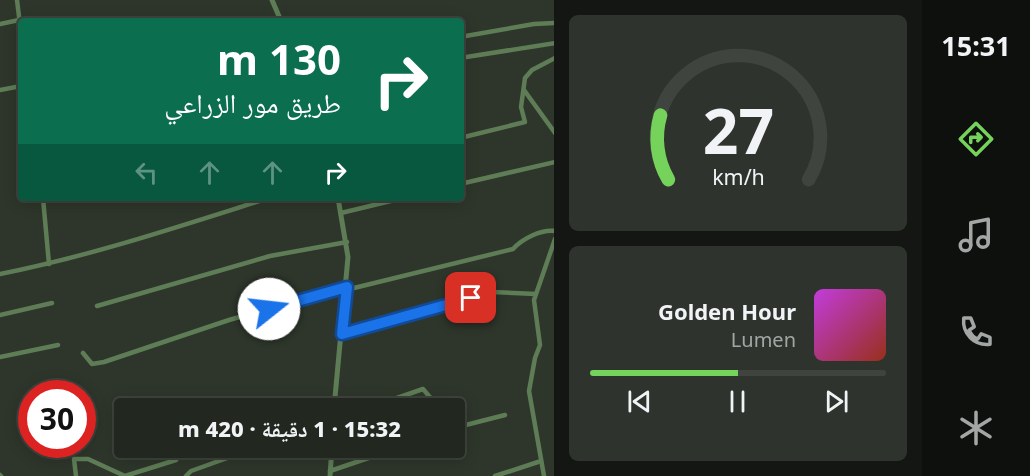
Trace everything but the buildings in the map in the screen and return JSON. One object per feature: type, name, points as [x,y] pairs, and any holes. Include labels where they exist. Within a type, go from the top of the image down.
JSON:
[{"type":"street","points":[[17,0],[19,18]]},
{"type":"street","points":[[272,0],[280,18]]},
{"type":"street","points":[[0,24],[18,20]]},
{"type":"street","points":[[464,35],[554,23]]},
{"type":"street","points":[[464,57],[554,43]]},
{"type":"street","points":[[464,137],[525,122],[522,107],[525,78],[532,70],[554,59]]},
{"type":"street","points":[[0,90],[18,87]]},
{"type":"street","points":[[524,90],[554,132]]},
{"type":"street","points":[[464,183],[554,162]]},
{"type":"street","points":[[43,201],[49,264]]},
{"type":"street","points":[[0,274],[49,264],[258,201]]},
{"type":"street","points":[[335,398],[347,287],[347,242],[339,201]]},
{"type":"street","points":[[342,213],[391,201]]},
{"type":"street","points":[[83,354],[86,354],[92,364],[104,362],[229,320],[347,287],[354,288],[513,249],[520,242],[548,230],[554,231]]},
{"type":"street","points":[[97,306],[270,256],[347,242]]},
{"type":"street","points":[[544,476],[529,391],[535,358],[540,345],[533,302],[554,246]]},
{"type":"street","points":[[342,334],[492,292],[536,294]]},
{"type":"street","points":[[0,315],[52,303]]},
{"type":"street","points":[[0,357],[58,345]]},
{"type":"street","points":[[397,398],[423,389],[431,398]]},
{"type":"street","points":[[465,425],[505,415]]},
{"type":"street","points":[[76,476],[74,459],[84,458],[112,472],[130,476],[176,460]]},
{"type":"street","points":[[186,476],[191,471],[227,458]]},
{"type":"street","points":[[331,458],[330,473],[371,458]]},
{"type":"street","points":[[495,476],[541,461]]},
{"type":"route","points":[[269,309],[347,287],[342,334],[471,298]]}]
